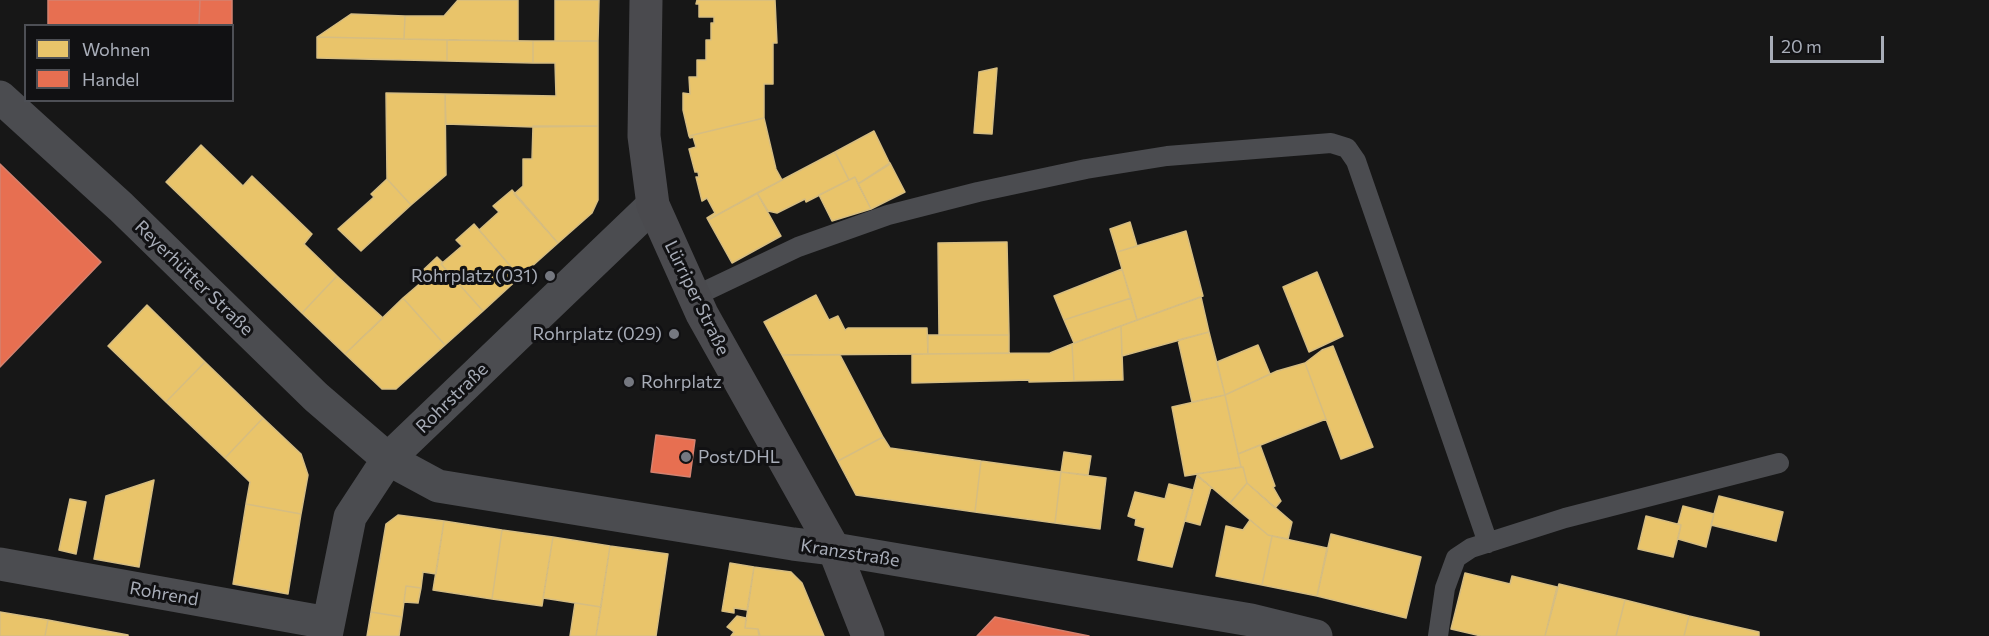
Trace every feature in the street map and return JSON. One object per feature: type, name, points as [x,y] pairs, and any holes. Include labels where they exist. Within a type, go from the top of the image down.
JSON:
[{"type":"street","name":"Lürriper Straße","points":[[646,0],[644,136],[653,205],[693,297],[834,549],[868,636]]},
{"type":"street","name":"Reyerhütter Straße","points":[[0,97],[121,207],[316,397],[388,459]]},
{"type":"street","name":"Rohrstraße","points":[[327,629],[350,517],[388,459],[653,205]]},
{"type":"street","name":"Kranzstraße","points":[[388,459],[438,486],[834,549],[1251,620],[1316,636]]},
{"type":"street","name":"Rohrend","points":[[0,564],[327,629]]},
{"type":"lane","points":[[693,297],[798,247],[888,215],[978,192],[1086,169],[1167,156],[1331,143],[1347,148],[1356,161],[1488,543]]},
{"type":"lane","points":[[1437,636],[1445,588],[1456,558],[1471,548],[1565,518],[1779,463]]},
{"type":"building: Wohnen","points":[[458,0],[518,0],[518,41],[404,39],[405,16],[444,16]]},
{"type":"building: Wohnen","points":[[555,0],[599,0],[598,41],[555,41]]},
{"type":"building: Wohnen","points":[[697,0],[775,0],[777,43],[773,43],[773,84],[764,84],[764,118],[689,136],[683,110],[683,93],[690,94],[689,77],[697,77],[697,60],[706,60],[706,40],[711,40],[711,23],[714,23],[714,17],[699,17]]},
{"type":"building: Wohnen","points":[[351,14],[405,16],[404,39],[317,37]]},
{"type":"building: Wohnen","points":[[317,37],[447,40],[447,61],[317,58]]},
{"type":"building: Wohnen","points":[[447,40],[533,41],[533,63],[447,61]]},
{"type":"building: Wohnen","points":[[533,41],[598,41],[598,126],[533,127],[446,124],[445,94],[556,96],[555,63],[533,63]]},
{"type":"building: Wohnen","points":[[997,68],[992,134],[974,133],[979,72]]},
{"type":"building: Wohnen","points":[[386,93],[445,94],[446,175],[411,205],[387,179]]},
{"type":"building: Wohnen","points":[[764,118],[776,169],[782,180],[708,220],[707,218],[715,213],[707,198],[702,201],[696,177],[699,177],[698,172],[695,172],[689,149],[696,147],[693,137],[689,136]]},
{"type":"building: Wohnen","points":[[533,126],[598,126],[598,200],[592,213],[558,243],[514,194],[523,186],[523,159],[532,159]]},
{"type":"building: Wohnen","points":[[874,131],[890,164],[858,184],[855,177],[849,180],[835,152]]},
{"type":"building: Wohnen","points":[[201,145],[243,186],[252,176],[312,234],[304,244],[337,276],[302,313],[166,182]]},
{"type":"building: Wohnen","points":[[835,152],[849,180],[806,202],[805,199],[777,213],[768,211],[757,193]]},
{"type":"building: Wohnen","points":[[890,163],[905,192],[871,209],[858,184]]},
{"type":"building: Wohnen","points":[[855,177],[871,209],[832,221],[819,195]]},
{"type":"building: Wohnen","points":[[387,179],[411,205],[361,251],[338,229],[374,197],[371,194]]},
{"type":"building: Wohnen","points":[[512,190],[558,243],[520,277],[479,230],[499,212],[493,206]]},
{"type":"building: Wohnen","points":[[757,193],[781,236],[732,263],[708,220]]},
{"type":"building: Wohnen","points":[[1130,222],[1137,246],[1117,252],[1110,229]]},
{"type":"building: Wohnen","points":[[474,224],[520,277],[483,311],[441,264],[462,246],[456,240]]},
{"type":"building: Wohnen","points":[[1186,231],[1203,296],[1137,320],[1117,252]]},
{"type":"building: Wohnen","points":[[1007,242],[1009,335],[939,335],[938,243]]},
{"type":"building: Wohnen","points":[[437,257],[483,311],[445,345],[403,298],[424,280],[419,274]]},
{"type":"building: Wohnen","points":[[1122,269],[1131,298],[1064,320],[1054,296]]},
{"type":"building: Wohnen","points":[[1317,272],[1343,336],[1309,352],[1283,287]]},
{"type":"building: Wohnen","points":[[337,276],[383,318],[345,354],[302,313]]},
{"type":"building: Wohnen","points":[[816,295],[829,320],[838,316],[845,330],[848,328],[927,328],[928,354],[782,355],[764,322]]},
{"type":"building: Wohnen","points":[[1201,297],[1209,332],[1122,356],[1121,326]]},
{"type":"building: Wohnen","points":[[403,298],[445,345],[396,389],[382,389],[345,354]]},
{"type":"building: Wohnen","points":[[1131,298],[1137,320],[1074,343],[1064,320]]},
{"type":"building: Wohnen","points":[[147,305],[205,362],[166,402],[108,346]]},
{"type":"building: Wohnen","points":[[1121,326],[1123,380],[1074,381],[1072,344]]},
{"type":"building: Wohnen","points":[[1209,332],[1225,395],[1192,402],[1178,340]]},
{"type":"building: Wohnen","points":[[928,335],[1009,335],[1009,353],[928,354]]},
{"type":"building: Wohnen","points":[[1072,344],[1074,381],[912,383],[912,354],[1050,353]]},
{"type":"building: Wohnen","points":[[1258,345],[1270,374],[1225,395],[1217,362]]},
{"type":"building: Wohnen","points":[[1333,346],[1373,447],[1341,459],[1305,363],[1322,350]]},
{"type":"building: Wohnen","points":[[782,355],[840,355],[883,437],[838,461]]},
{"type":"building: Wohnen","points":[[205,362],[263,418],[225,458],[166,402]]},
{"type":"building: Wohnen","points":[[1305,363],[1326,419],[1238,454],[1225,395],[1277,371]]},
{"type":"building: Wohnen","points":[[1225,395],[1241,467],[1185,476],[1172,407]]},
{"type":"building: Wohnen","points":[[263,418],[301,454],[308,475],[301,514],[246,504],[250,482],[225,458]]},
{"type":"building: Wohnen","points":[[883,437],[890,448],[981,461],[975,512],[856,495],[838,461]]},
{"type":"building: Wohnen","points":[[1260,445],[1275,486],[1273,487],[1281,501],[1275,508],[1247,483],[1243,467],[1241,467],[1238,454]]},
{"type":"building: Wohnen","points":[[1064,452],[1091,456],[1088,475],[1061,472]]},
{"type":"building: Wohnen","points":[[981,461],[1061,472],[1055,523],[975,512]]},
{"type":"building: Wohnen","points":[[1243,467],[1247,483],[1230,503],[1196,474]]},
{"type":"building: Wohnen","points":[[1061,472],[1106,478],[1100,529],[1055,523]]},
{"type":"building: Wohnen","points":[[1197,476],[1211,487],[1200,525],[1185,521]]},
{"type":"building: Wohnen","points":[[154,480],[139,567],[94,559],[106,496]]},
{"type":"building: Wohnen","points":[[1247,483],[1292,522],[1288,539],[1268,535],[1230,503]]},
{"type":"building: Wohnen","points":[[1169,484],[1193,490],[1172,567],[1138,560],[1145,528],[1135,525],[1136,519],[1128,516],[1135,492],[1165,499]]},
{"type":"building: Wohnen","points":[[1719,496],[1783,512],[1776,541],[1711,525]]},
{"type":"building: Wohnen","points":[[70,499],[86,502],[76,554],[59,550]]},
{"type":"building: Wohnen","points":[[246,504],[301,514],[288,594],[233,584]]},
{"type":"building: Wohnen","points":[[1683,506],[1714,514],[1706,547],[1678,539],[1681,525],[1678,524]]},
{"type":"building: Wohnen","points":[[398,515],[444,521],[436,574],[423,572],[421,588],[406,586],[402,617],[371,612],[386,524]]},
{"type":"building: Wohnen","points":[[1646,516],[1681,525],[1673,557],[1638,549]]},
{"type":"building: Wohnen","points":[[1250,520],[1272,536],[1262,585],[1216,576],[1226,526],[1243,530]]},
{"type":"building: Wohnen","points":[[444,521],[502,530],[492,599],[433,590]]},
{"type":"building: Wohnen","points":[[502,530],[553,537],[542,606],[492,599]]},
{"type":"building: Wohnen","points":[[1331,534],[1421,557],[1406,618],[1317,596]]},
{"type":"building: Wohnen","points":[[1272,536],[1327,548],[1317,596],[1262,585]]},
{"type":"building: Wohnen","points":[[553,537],[610,546],[601,607],[543,598]]},
{"type":"building: Wohnen","points":[[610,546],[668,554],[656,636],[596,636]]},
{"type":"building: Wohnen","points":[[730,563],[754,567],[747,610],[734,608],[734,613],[722,611]]},
{"type":"building: Wohnen","points":[[754,567],[791,572],[802,583],[824,636],[760,636],[758,629],[745,628]]},
{"type":"building: Wohnen","points":[[1465,573],[1510,584],[1512,576],[1557,587],[1545,636],[1481,636],[1451,629]]},
{"type":"building: Wohnen","points":[[1559,584],[1625,600],[1616,636],[1545,636]]},
{"type":"building: Wohnen","points":[[406,586],[421,588],[418,603],[404,602]]},
{"type":"building: Wohnen","points":[[1625,600],[1689,616],[1684,636],[1616,636]]},
{"type":"building: Wohnen","points":[[575,603],[601,607],[596,636],[570,636]]},
{"type":"building: Wohnen","points":[[0,612],[48,620],[45,636],[0,636]]},
{"type":"building: Wohnen","points":[[371,612],[402,617],[399,636],[367,636]]},
{"type":"building: Wohnen","points":[[737,616],[746,618],[745,628],[758,629],[759,636],[731,636],[734,632],[727,627]]},
{"type":"building: Wohnen","points":[[1689,616],[1759,632],[1759,636],[1684,636]]},
{"type":"building: Wohnen","points":[[48,620],[128,635],[128,636],[45,636]]},
{"type":"building: Handel","points":[[48,0],[200,0],[199,24],[48,24]]},
{"type":"building: Handel","points":[[200,0],[232,0],[232,24],[199,24]]},
{"type":"building: Handel","points":[[0,164],[101,262],[0,367]]},
{"type":"building: Handel","points":[[656,435],[695,440],[690,477],[651,472]]},
{"type":"building: Handel","points":[[995,617],[1089,636],[977,636]]},
{"type":"place","name":"Rohrplatz (031)","points":[[550,276]]},
{"type":"place","name":"Rohrplatz (029)","points":[[674,334]]},
{"type":"place","name":"Rohrplatz","points":[[629,382]]},
{"type":"place","name":"Post/DHL","points":[[686,457]]}]
